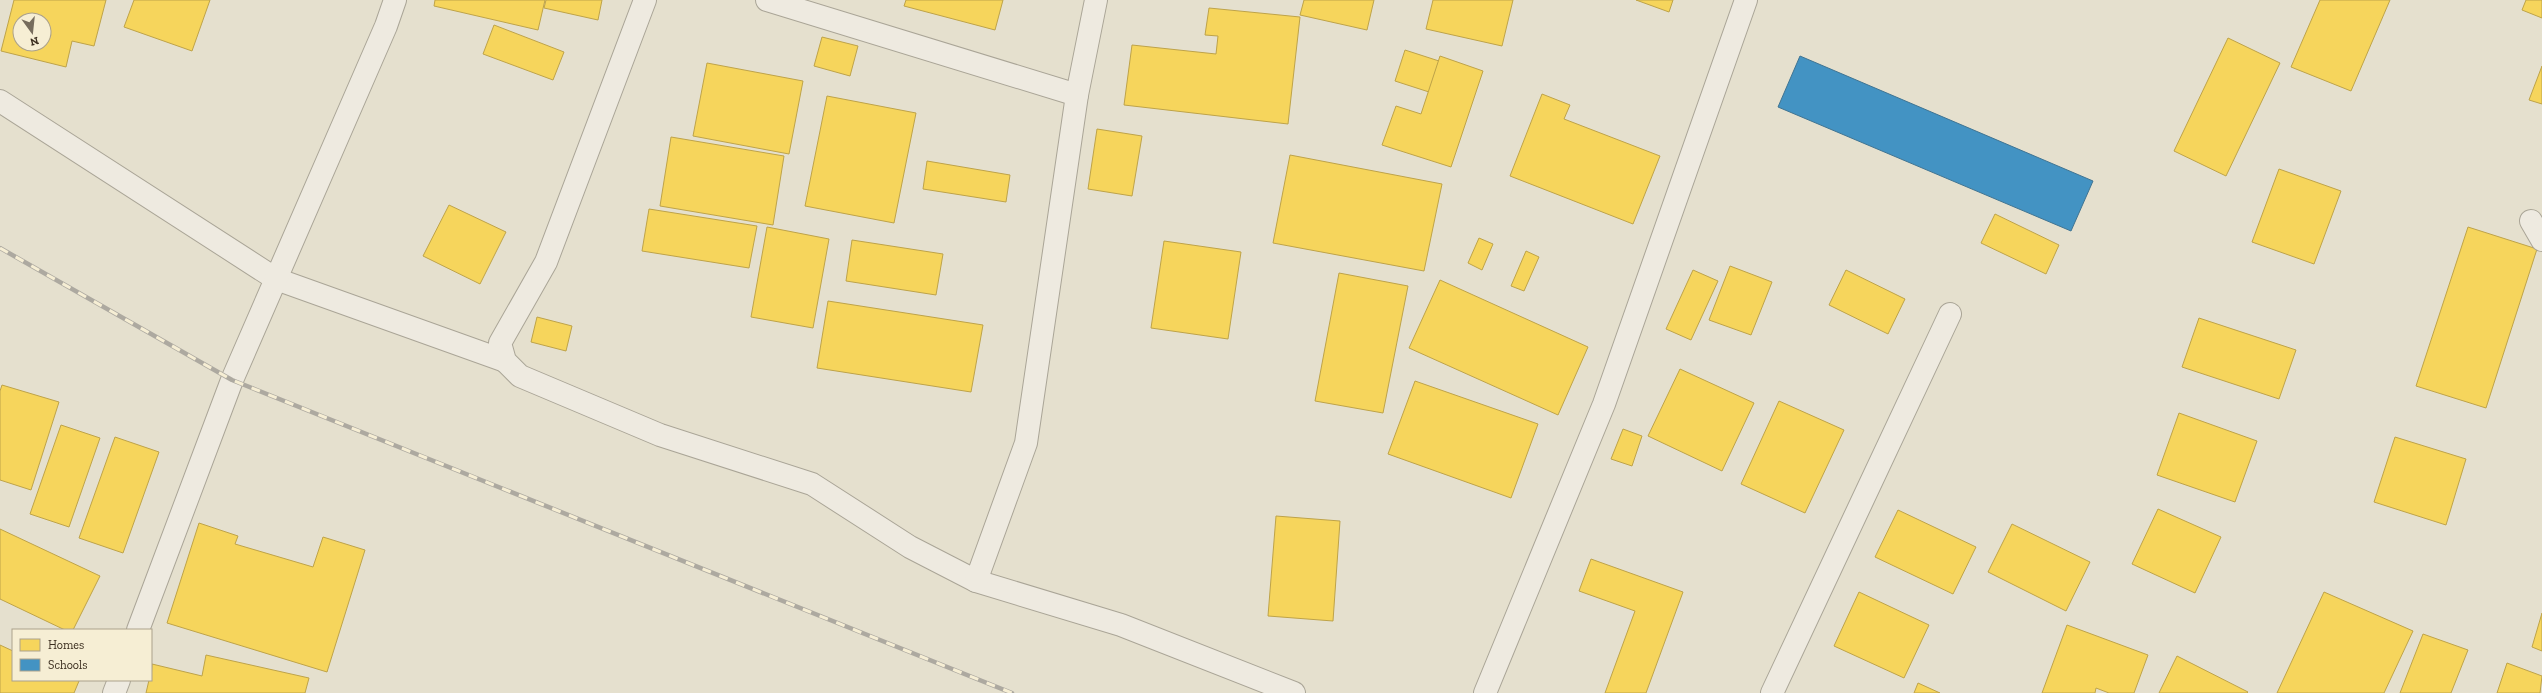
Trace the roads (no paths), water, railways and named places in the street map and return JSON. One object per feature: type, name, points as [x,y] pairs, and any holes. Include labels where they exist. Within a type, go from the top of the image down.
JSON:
[{"type":"street","points":[[138,629],[232,380],[386,26],[395,0]]},
{"type":"street","points":[[505,361],[500,342],[546,262],[645,0]]},
{"type":"street","points":[[767,0],[1077,95]]},
{"type":"street","points":[[976,581],[1026,443],[1077,95],[1096,0]]},
{"type":"street","points":[[1485,693],[1604,404],[1746,0]]},
{"type":"street","points":[[0,101],[276,279],[505,361],[520,376],[660,435],[812,484],[910,547],[976,581],[1121,625],[1294,693]]},
{"type":"street","points":[[2531,221],[2542,240]]},
{"type":"street","points":[[1772,693],[1950,314]]},
{"type":"street","points":[[114,693],[119,681]]},
{"type":"railway","points":[[0,248],[232,380],[1012,693]]}]
